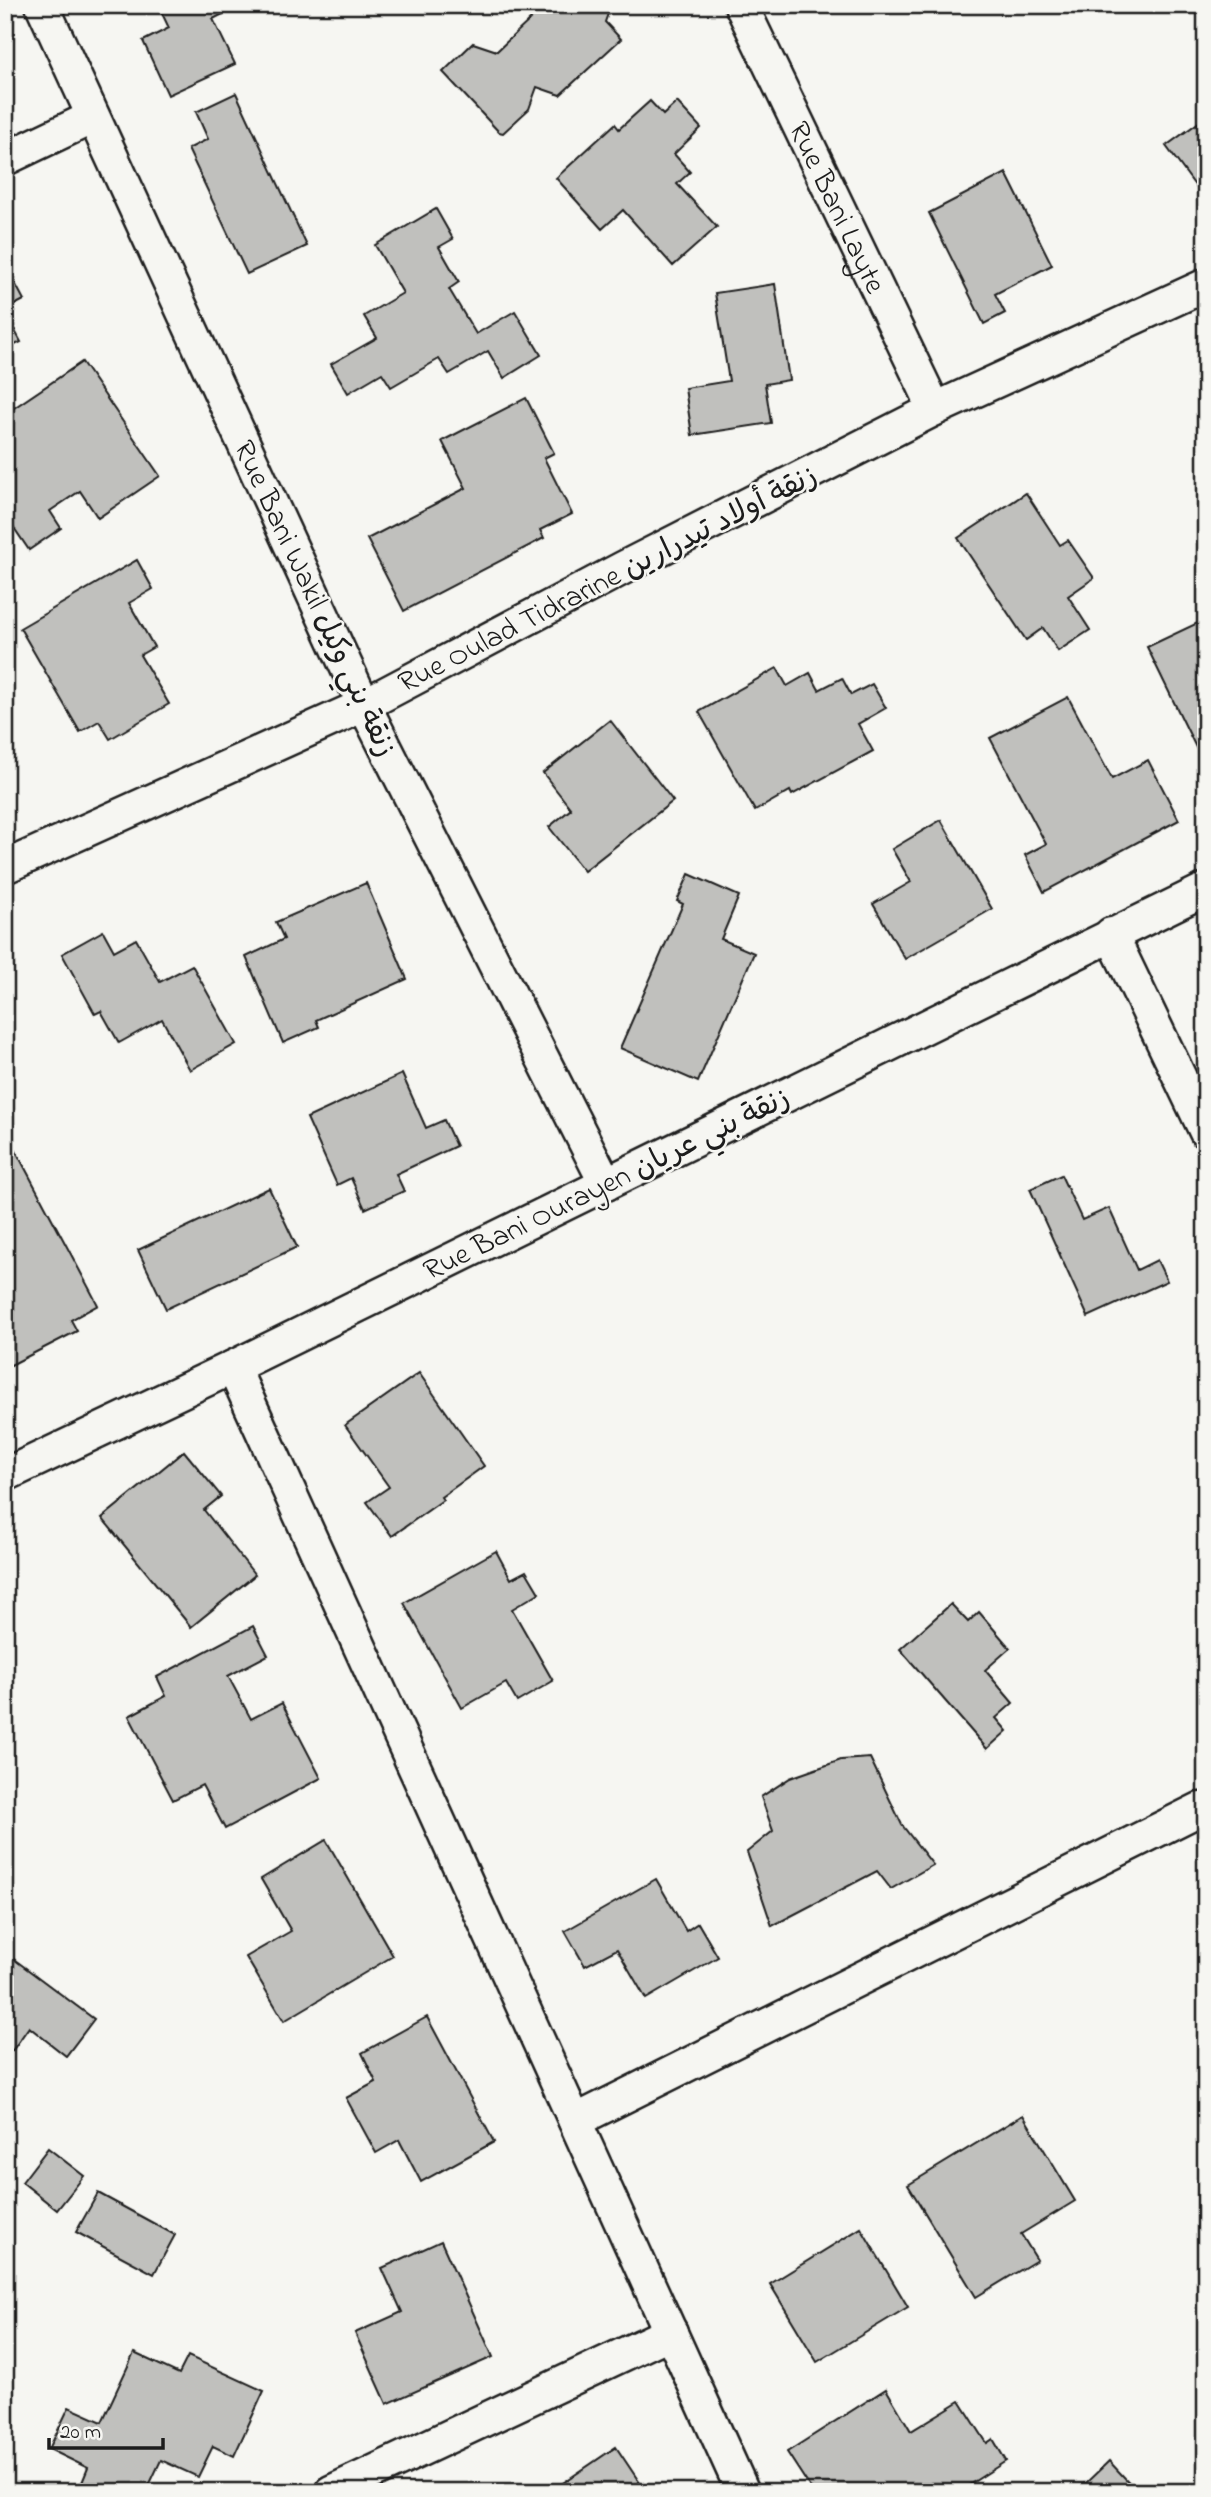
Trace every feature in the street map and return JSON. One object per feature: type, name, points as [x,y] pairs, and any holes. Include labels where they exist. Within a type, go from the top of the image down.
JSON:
[{"type":"street","name":"Rue Bani Wakil زنقة بني وكيل","points":[[42,5],[364,705],[606,1184]]},
{"type":"street","name":"Rue Bani Layte","points":[[741,5],[935,409]]},
{"type":"street","points":[[5,159],[93,117]]},
{"type":"street","name":"Rue Oulad Tidrarine زنقة أولاد تيدرارين","points":[[5,867],[364,705],[623,568],[935,409],[1206,285]]},
{"type":"street","name":"Rue Bani Ourayen زنقة بني عريان","points":[[5,1475],[233,1367],[1206,889]]},
{"type":"street","points":[[1111,934],[1206,1132]]},
{"type":"street","points":[[233,1367],[743,2492]]},
{"type":"street","points":[[575,2121],[1200,1810]]},
{"type":"street","points":[[331,2492],[671,2332]]},
{"type":"building","points":[[158,5],[234,5],[235,8],[213,19],[235,64],[168,95],[143,41],[169,28]]},
{"type":"building","points":[[536,5],[611,5],[605,22],[621,39],[560,95],[537,87],[529,109],[503,133],[499,132],[443,72],[473,43],[497,51],[531,19]]},
{"type":"building","points":[[236,93],[307,246],[247,274],[188,149],[208,139],[196,112]]},
{"type":"building","points":[[650,101],[663,115],[677,102],[701,128],[674,154],[690,172],[677,184],[717,227],[673,266],[623,210],[602,229],[556,178],[615,124],[619,129]]},
{"type":"building","points":[[1206,117],[1206,193],[1202,195],[1166,146]]},
{"type":"building","points":[[1006,173],[1052,265],[995,294],[1005,313],[984,324],[929,213]]},
{"type":"building","points":[[436,209],[453,239],[439,247],[459,282],[449,289],[476,334],[515,311],[541,355],[504,378],[488,351],[449,374],[439,359],[391,387],[382,373],[348,393],[331,364],[377,338],[364,316],[403,293],[375,245]]},
{"type":"building","points":[[7,268],[24,300],[5,310],[5,269]]},
{"type":"building","points":[[775,284],[789,380],[765,384],[771,423],[692,435],[685,388],[729,381],[715,293]]},
{"type":"building","points":[[5,312],[21,342],[5,350]]},
{"type":"building","points":[[82,362],[160,476],[98,518],[80,491],[50,511],[61,528],[29,550],[12,525],[5,530],[5,414]]},
{"type":"building","points":[[526,398],[554,453],[544,458],[572,514],[540,530],[544,538],[404,611],[367,539],[466,488],[442,441]]},
{"type":"building","points":[[1026,493],[1060,545],[1068,540],[1094,578],[1068,596],[1090,630],[1058,651],[1043,628],[1026,640],[958,538]]},
{"type":"building","points":[[137,560],[153,589],[129,603],[154,647],[140,655],[169,704],[110,739],[99,721],[80,732],[20,628]]},
{"type":"building","points":[[1206,619],[1206,768],[1147,647]]},
{"type":"building","points":[[777,668],[787,686],[810,673],[819,690],[842,678],[851,695],[872,684],[886,708],[858,724],[873,751],[792,795],[790,791],[755,811],[699,712]]},
{"type":"building","points":[[1068,697],[1112,779],[1148,760],[1179,820],[1044,892],[1025,855],[1046,844],[990,738]]},
{"type":"building","points":[[610,720],[673,801],[584,871],[549,827],[571,809],[543,773]]},
{"type":"building","points":[[941,820],[992,909],[905,959],[873,904],[911,882],[892,849]]},
{"type":"building","points":[[689,874],[739,896],[721,939],[754,953],[698,1082],[620,1048],[683,904],[677,901]]},
{"type":"building","points":[[366,883],[407,979],[316,1020],[319,1027],[283,1043],[246,957],[284,939],[276,922]]},
{"type":"building","points":[[103,931],[114,951],[136,939],[160,982],[192,965],[236,1044],[190,1070],[162,1019],[119,1043],[101,1011],[95,1014],[62,954]]},
{"type":"building","points":[[402,1074],[426,1128],[444,1120],[456,1146],[396,1174],[404,1191],[365,1209],[351,1178],[337,1185],[307,1118]]},
{"type":"building","points":[[9,1138],[98,1305],[71,1320],[77,1331],[5,1368],[5,1140]]},
{"type":"building","points":[[1061,1175],[1082,1220],[1109,1208],[1137,1270],[1157,1260],[1167,1281],[1088,1317],[1030,1189]]},
{"type":"building","points":[[269,1188],[297,1247],[166,1309],[138,1250]]},
{"type":"building","points":[[419,1373],[484,1466],[441,1497],[443,1500],[392,1536],[367,1502],[389,1487],[345,1425]]},
{"type":"building","points":[[184,1451],[221,1496],[204,1510],[255,1575],[191,1627],[102,1518]]},
{"type":"building","points":[[496,1551],[511,1579],[526,1571],[539,1593],[512,1609],[553,1681],[517,1702],[506,1683],[462,1708],[404,1603]]},
{"type":"building","points":[[951,1604],[968,1622],[979,1612],[1010,1648],[985,1670],[1013,1703],[996,1718],[1007,1731],[987,1749],[900,1649]]},
{"type":"building","points":[[253,1626],[268,1655],[228,1676],[251,1719],[282,1703],[321,1778],[225,1829],[202,1785],[173,1800],[129,1716],[166,1696],[157,1677]]},
{"type":"building","points":[[870,1758],[902,1825],[933,1865],[891,1889],[877,1871],[772,1926],[747,1852],[773,1831],[761,1797],[790,1778],[841,1760]]},
{"type":"building","points":[[326,1840],[393,1956],[284,2021],[246,1957],[291,1931],[261,1879]]},
{"type":"building","points":[[656,1879],[686,1931],[698,1923],[718,1957],[646,1999],[617,1949],[585,1966],[565,1931]]},
{"type":"building","points":[[7,1954],[94,2019],[66,2056],[29,2027],[12,2051],[5,2046]]},
{"type":"building","points":[[427,2017],[494,2142],[421,2182],[399,2140],[376,2153],[346,2098],[376,2082],[362,2053]]},
{"type":"building","points":[[1023,2115],[1075,2201],[1021,2234],[1037,2260],[976,2297],[908,2185]]},
{"type":"building","points":[[48,2148],[84,2176],[57,2210],[22,2182]]},
{"type":"building","points":[[98,2193],[175,2235],[154,2274],[76,2232]]},
{"type":"building","points":[[861,2228],[908,2307],[817,2362],[770,2284]]},
{"type":"building","points":[[441,2241],[493,2357],[387,2404],[355,2333],[402,2312],[382,2268]]},
{"type":"building","points":[[134,2353],[179,2374],[188,2356],[264,2391],[234,2456],[213,2446],[198,2477],[161,2460],[146,2492],[96,2492],[81,2485],[88,2468],[49,2449],[69,2407],[102,2422]]},
{"type":"building","points":[[886,2389],[911,2431],[960,2401],[987,2443],[993,2439],[1006,2461],[958,2492],[813,2492],[787,2452]]},
{"type":"building","points":[[616,2447],[646,2492],[560,2492],[557,2487]]},
{"type":"building","points":[[1109,2461],[1138,2492],[1067,2492],[1086,2483]]}]
